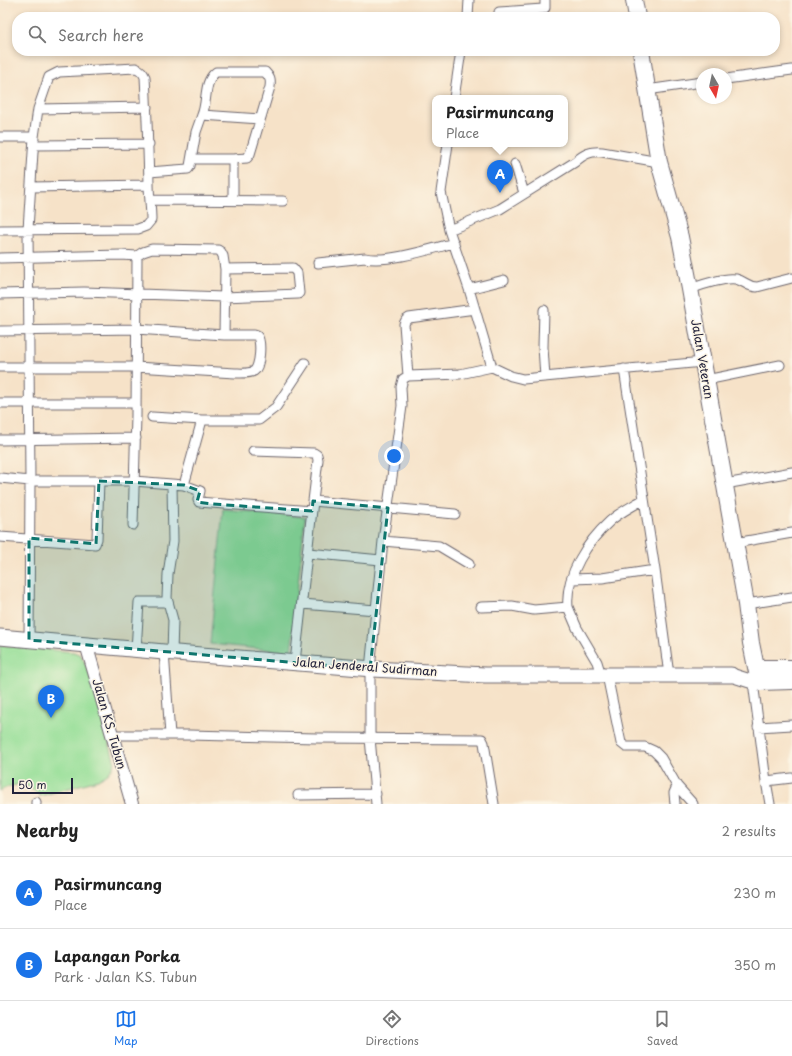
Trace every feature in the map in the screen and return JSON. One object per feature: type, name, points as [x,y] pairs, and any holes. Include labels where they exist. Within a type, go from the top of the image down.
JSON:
[{"type":"highway","points":[[634,0],[636,12]]},
{"type":"highway","name":"Jalan Veteran","points":[[643,56],[659,162],[680,237],[690,289],[746,604],[756,677]]},
{"type":"highway","points":[[756,677],[790,674]]},
{"type":"main road","name":"Jalan Jenderal Sudirman","points":[[0,637],[168,653],[485,675],[731,675]]},
{"type":"main road","points":[[731,675],[756,677]]},
{"type":"street","points":[[468,12],[469,0]]},
{"type":"street","points":[[499,12],[544,9],[545,0]]},
{"type":"street","points":[[454,95],[460,56]]},
{"type":"street","points":[[0,230],[28,229],[138,229],[146,226],[151,220],[151,200],[144,73],[136,68],[66,71],[53,74],[49,77],[38,109],[34,141],[28,229],[30,481],[29,640]]},
{"type":"street","points":[[732,78],[792,70]]},
{"type":"street","points":[[149,172],[188,169],[190,166],[196,132],[202,115],[211,76],[216,72],[265,72],[269,76],[270,87],[250,154],[247,158],[192,159]]},
{"type":"street","points":[[647,90],[696,83]]},
{"type":"street","points":[[38,109],[147,107]]},
{"type":"street","points":[[202,115],[260,119]]},
{"type":"street","points":[[0,137],[34,141],[148,144]]},
{"type":"street","points":[[448,147],[441,192],[449,230],[469,289],[492,367]]},
{"type":"street","points":[[449,230],[500,209],[575,162],[586,153],[602,152],[659,162]]},
{"type":"street","points":[[232,200],[233,159]]},
{"type":"street","points":[[515,164],[524,194]]},
{"type":"street","points":[[31,187],[149,185]]},
{"type":"street","points":[[151,200],[283,200]]},
{"type":"street","points":[[318,263],[365,258],[371,260],[405,255],[454,243]]},
{"type":"street","points":[[0,258],[121,255],[137,256],[152,249],[218,250],[223,256],[225,269],[224,335]]},
{"type":"street","points":[[133,525],[136,438],[137,256]]},
{"type":"street","points":[[0,294],[136,293],[224,296],[299,293],[297,273],[293,268],[225,269]]},
{"type":"street","points":[[690,289],[730,279],[739,280],[751,287],[757,287],[792,278]]},
{"type":"street","points":[[469,289],[504,280]]},
{"type":"street","points":[[408,376],[404,324],[406,320],[409,318],[475,309]]},
{"type":"street","points":[[544,310],[543,347],[545,376]]},
{"type":"street","points":[[0,331],[136,329],[224,335],[254,335],[259,338],[258,366],[253,372],[235,373],[136,367],[0,367]]},
{"type":"street","points":[[376,804],[370,738],[370,668],[383,541],[402,406],[401,387],[403,380],[408,376],[460,374],[492,367],[511,376],[524,379],[703,362]]},
{"type":"street","points":[[152,417],[202,420],[259,420],[276,406],[305,363]]},
{"type":"street","points":[[706,380],[780,365]]},
{"type":"street","points":[[624,369],[670,675]]},
{"type":"street","points":[[0,403],[136,403]]},
{"type":"street","points":[[184,485],[202,420]]},
{"type":"street","points":[[0,440],[136,438]]},
{"type":"street","points":[[253,451],[314,453],[317,455],[318,460],[295,662]]},
{"type":"street","points":[[725,484],[792,472]]},
{"type":"street","points":[[0,478],[30,481],[134,481],[184,485],[200,491],[199,502],[312,511]]},
{"type":"street","points":[[0,537],[95,544],[97,540],[99,480]]},
{"type":"street","points":[[170,735],[168,653],[173,620],[168,602],[168,574],[173,541],[172,484]]},
{"type":"street","points":[[644,499],[611,520],[588,545],[572,579],[567,596],[568,607],[577,628],[604,675],[621,743],[626,748],[645,748],[654,751],[661,758],[677,786],[693,804]]},
{"type":"street","points":[[313,501],[455,514]]},
{"type":"street","points":[[735,543],[792,533]]},
{"type":"street","points":[[383,541],[439,546],[469,564]]},
{"type":"street","points":[[308,553],[381,560]]},
{"type":"street","points":[[572,579],[602,578],[655,570]]},
{"type":"street","points":[[746,604],[792,597]]},
{"type":"street","points":[[136,650],[139,602],[168,602]]},
{"type":"street","points":[[302,604],[376,610]]},
{"type":"street","points":[[481,607],[512,606],[534,610],[568,607]]},
{"type":"street","name":"Jalan KS. Tubun","points":[[86,644],[132,804]]},
{"type":"street","points":[[756,677],[758,727],[770,804]]},
{"type":"street","points":[[758,727],[792,725]]},
{"type":"street","points":[[112,735],[482,739],[484,743],[494,804]]},
{"type":"street","points":[[766,781],[792,778]]},
{"type":"street","points":[[675,804],[674,793],[677,786]]},
{"type":"street","points":[[298,795],[376,794]]},
{"type":"highlighted area","points":[[99,481],[184,485],[200,491],[197,502],[213,504],[312,511],[313,501],[388,508],[370,669],[29,640],[29,538],[96,544]]},
{"type":"green space","points":[[223,509],[305,517],[291,652],[210,644]]},
{"type":"green space","points":[[0,645],[74,652],[81,655],[89,672],[115,763],[108,774],[98,780],[40,796],[31,788],[21,785],[11,786],[0,791]]},
{"type":"place","name":"Pasirmuncang","points":[[500,193]]},
{"type":"place","name":"Lapangan Porka","points":[[51,718]]}]
